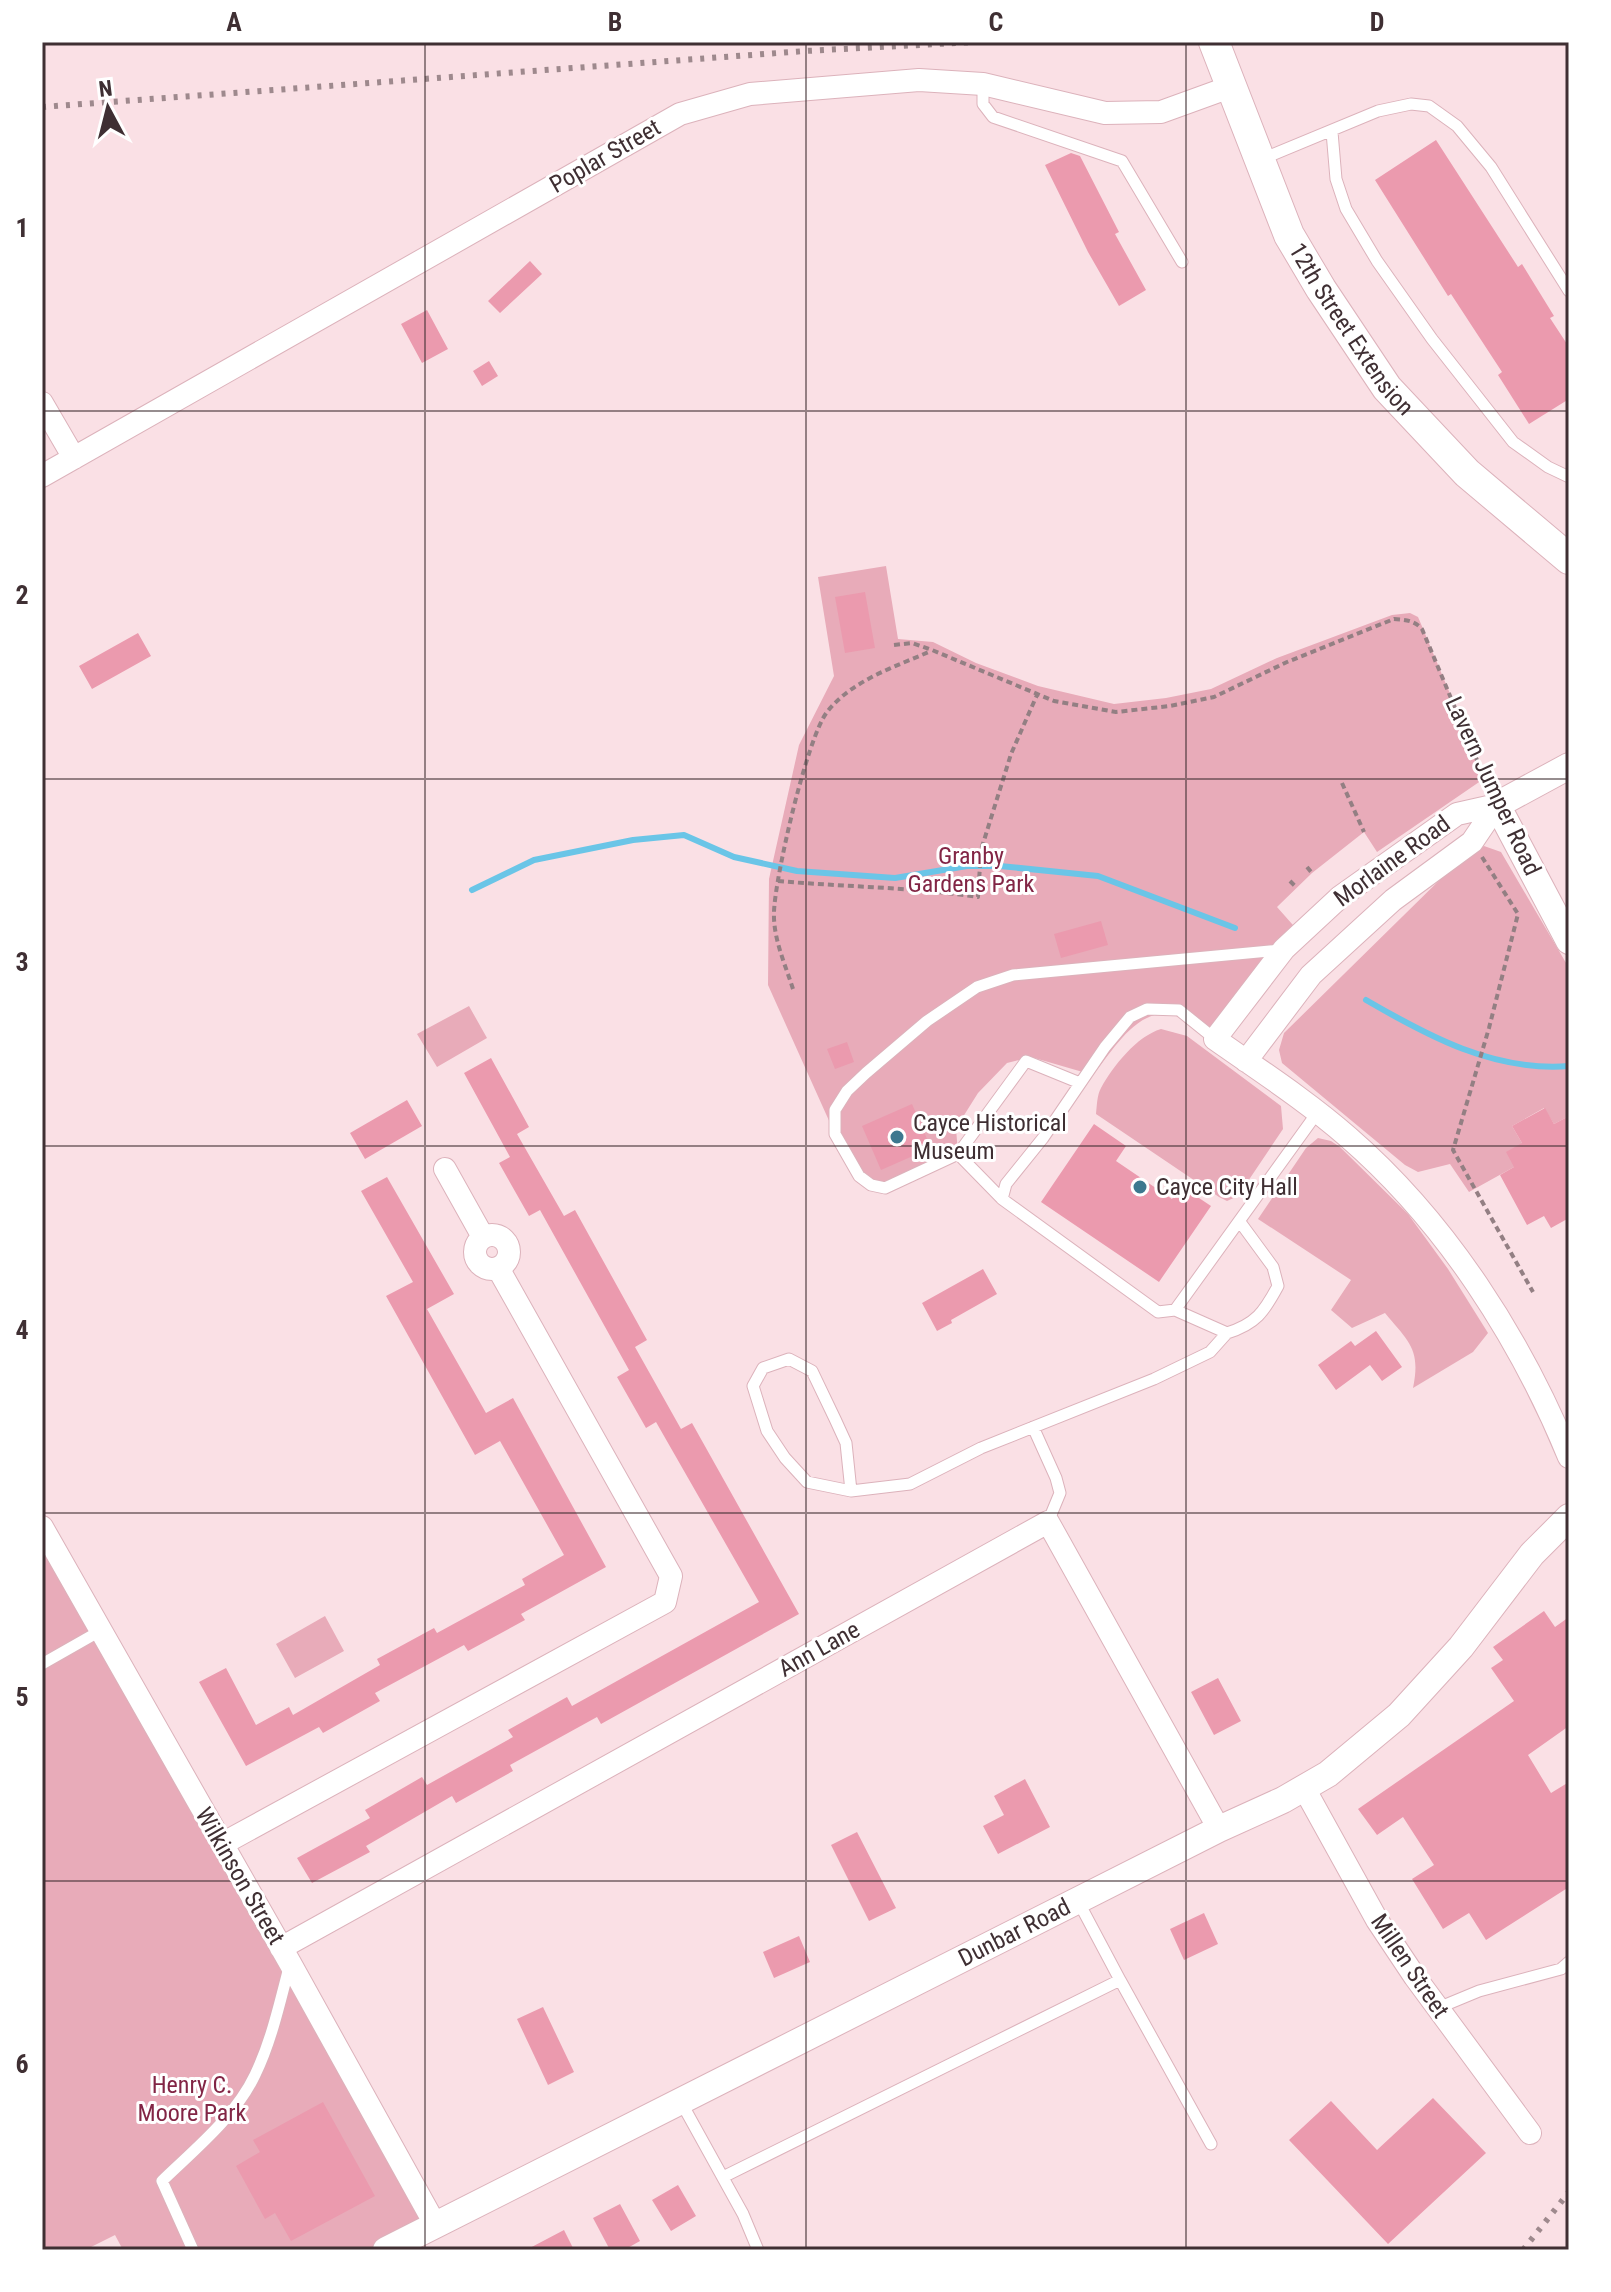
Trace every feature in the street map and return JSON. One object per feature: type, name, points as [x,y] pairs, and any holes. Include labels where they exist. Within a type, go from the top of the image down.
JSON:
[{"type":"main road","name":"12th Street Extension","points":[[1214,42],[1289,235],[1387,388],[1467,473],[1569,559]]},
{"type":"street","name":"Poplar Street","points":[[42,476],[680,114],[701,106],[750,94],[919,80],[983,84],[1105,113],[1161,112],[1230,87]]},
{"type":"street","points":[[42,403],[74,458]]},
{"type":"street","points":[[1497,805],[1569,766]]},
{"type":"street","name":"Morlaine Road","points":[[1246,1061],[1311,975],[1393,900],[1472,842],[1497,805]]},
{"type":"street","name":"Morlaine Road","points":[[1215,1039],[1284,949],[1340,897],[1457,814],[1497,805]]},
{"type":"street","name":"Lavern Jumper Road","points":[[1497,805],[1569,941]]},
{"type":"street","points":[[1215,1039],[1346,1135],[1379,1165],[1436,1230],[1521,1354],[1551,1412],[1569,1457]]},
{"type":"street","points":[[222,1844],[665,1602],[671,1576],[498,1268],[507,1260],[508,1245],[495,1235],[483,1237],[445,1169]]},
{"type":"street","name":"Dunbar Road","points":[[386,2250],[424,2237],[681,2101],[1304,1788],[1347,1761],[1431,1683],[1532,1554],[1569,1517]]},
{"type":"street","points":[[1048,1522],[1219,1829]]},
{"type":"street","name":"Ann Lane","points":[[286,1956],[1048,1522]]},
{"type":"street","name":"Wilkinson Street","points":[[42,1527],[286,1956],[424,2237]]},
{"type":"street","name":"Millen Street","points":[[1304,1788],[1377,1920],[1530,2133]]},
{"type":"lane","points":[[983,84],[983,104],[993,117],[1122,161],[1182,262]]},
{"type":"lane","points":[[1259,160],[1378,111],[1411,104],[1429,106],[1444,115],[1467,137],[1491,167],[1569,291]]},
{"type":"lane","points":[[1332,132],[1336,179],[1346,209],[1377,261],[1452,365],[1513,442],[1548,467],[1569,477]]},
{"type":"lane","points":[[1080,1083],[1026,1061],[958,1154],[885,1188],[871,1185],[859,1176],[835,1134],[835,1110],[847,1091],[927,1021],[977,987],[1013,975],[1284,949]]},
{"type":"lane","points":[[1002,1199],[1006,1184],[1130,1017],[1147,1009],[1179,1010],[1215,1039]]},
{"type":"lane","points":[[1175,1310],[1317,1113]]},
{"type":"lane","points":[[958,1154],[1002,1199],[1158,1312],[1175,1310],[1227,1333]]},
{"type":"lane","points":[[851,1491],[846,1443],[812,1371],[789,1359],[763,1368],[753,1386],[767,1431],[785,1458],[807,1482],[851,1491],[910,1484],[981,1448],[1154,1379],[1210,1352],[1227,1333],[1249,1326],[1267,1306],[1278,1286],[1273,1267],[1240,1222]]},
{"type":"lane","points":[[1033,1427],[1060,1493],[1048,1522]]},
{"type":"lane","points":[[42,1664],[100,1631]]},
{"type":"lane","points":[[1078,1901],[1211,2144]]},
{"type":"lane","points":[[193,2250],[162,2181],[218,2126],[255,2075],[275,2020],[286,1956]]},
{"type":"lane","points":[[1438,2008],[1479,1991],[1561,1969],[1569,1962]]},
{"type":"lane","points":[[723,2177],[1120,1980]]},
{"type":"lane","points":[[681,2101],[743,2214],[758,2250]]},
{"type":"path","name":"Lavern Jumper Road","points":[[1037,695],[1116,712],[1170,706],[1214,697],[1287,662],[1394,619],[1417,623],[1497,805]]},
{"type":"path","points":[[778,881],[871,889],[930,889],[978,897],[981,850],[1011,754],[1037,695],[912,643],[894,645]]},
{"type":"path","points":[[793,989],[778,942],[773,913],[809,750],[826,713],[853,687],[932,650]]},
{"type":"path","points":[[1342,783],[1364,832]]},
{"type":"path","points":[[1472,842],[1518,914],[1453,1150],[1533,1292]]},
{"type":"path","points":[[1307,867],[1312,873]]},
{"type":"path","points":[[1290,881],[1296,887]]},
{"type":"green space","name":"Granby Gardens Park","points":[[886,566],[898,639],[933,642],[976,663],[1038,686],[1114,704],[1211,689],[1277,658],[1392,615],[1410,613],[1418,617],[1485,778],[1377,852],[1364,832],[1312,873],[1277,907],[1300,933],[1215,1039],[1181,1018],[1163,1014],[1150,1016],[1138,1023],[1093,1075],[1031,1057],[1007,1063],[978,1093],[956,1128],[958,1154],[885,1188],[871,1185],[835,1134],[768,985],[769,879],[799,745],[834,676],[818,577]]},
{"type":"green space","points":[[1484,846],[1501,852],[1569,968],[1569,1116],[1554,1124],[1544,1108],[1512,1126],[1522,1143],[1514,1167],[1469,1192],[1450,1164],[1418,1172],[1405,1165],[1282,1063],[1279,1050],[1284,1033],[1462,858]]},
{"type":"green space","points":[[469,1006],[487,1038],[437,1067],[417,1034]]},
{"type":"green space","points":[[1161,1029],[1187,1036],[1281,1106],[1283,1129],[1238,1196],[1227,1201],[1096,1114],[1100,1091],[1112,1070],[1143,1038]]},
{"type":"green space","points":[[1318,1138],[1340,1147],[1408,1214],[1448,1269],[1488,1333],[1473,1352],[1413,1388],[1414,1355],[1401,1331],[1385,1313],[1352,1328],[1331,1310],[1351,1280],[1258,1219],[1306,1148]]},
{"type":"green space","name":"Henry C. Moore Park","points":[[42,1527],[436,2226],[386,2250],[123,2250],[115,2235],[85,2250],[42,2250]]},
{"type":"green space","points":[[325,1616],[344,1651],[295,1678],[276,1644]]},
{"type":"building","points":[[1436,140],[1518,267],[1522,264],[1569,347],[1569,399],[1529,424],[1498,375],[1502,372],[1451,294],[1448,296],[1375,180]]},
{"type":"building","points":[[1071,153],[1080,156],[1119,232],[1115,234],[1146,290],[1119,306],[1045,165]]},
{"type":"building","points":[[530,261],[542,274],[500,313],[488,301]]},
{"type":"building","points":[[427,310],[448,349],[422,363],[401,324]]},
{"type":"building","points":[[489,361],[498,376],[482,386],[473,371]]},
{"type":"building","points":[[865,592],[875,648],[845,653],[835,597]]},
{"type":"building","points":[[138,633],[151,656],[92,689],[79,666]]},
{"type":"building","points":[[1101,921],[1108,945],[1061,958],[1054,934]]},
{"type":"building","points":[[847,1042],[854,1062],[835,1069],[827,1049]]},
{"type":"building","points":[[491,1058],[529,1127],[517,1134],[564,1216],[575,1210],[647,1340],[635,1347],[681,1429],[692,1423],[799,1614],[601,1724],[597,1717],[510,1765],[513,1771],[456,1803],[452,1796],[366,1846],[370,1852],[312,1883],[297,1858],[370,1818],[365,1810],[422,1777],[427,1785],[513,1737],[508,1730],[567,1697],[572,1706],[759,1602],[656,1422],[646,1428],[617,1377],[629,1370],[540,1210],[529,1216],[499,1163],[510,1157],[464,1073]]},
{"type":"building","points":[[407,1100],[422,1126],[365,1159],[350,1133]]},
{"type":"building","name":"Cayce Historical Museum","points":[[912,1104],[931,1148],[881,1170],[862,1126]]},
{"type":"building","points":[[1545,1108],[1554,1124],[1569,1116],[1569,1218],[1551,1228],[1544,1216],[1527,1225],[1500,1175],[1514,1167],[1506,1152],[1522,1143],[1512,1126]]},
{"type":"building","points":[[1094,1124],[1126,1146],[1116,1161],[1172,1199],[1181,1186],[1211,1206],[1159,1282],[1041,1202]]},
{"type":"building","points":[[387,1177],[454,1294],[427,1309],[486,1413],[513,1398],[606,1567],[521,1614],[525,1620],[468,1651],[464,1645],[375,1693],[380,1701],[323,1733],[319,1727],[246,1766],[199,1682],[226,1668],[256,1725],[289,1707],[293,1715],[380,1665],[377,1659],[434,1628],[437,1633],[525,1585],[522,1579],[564,1555],[500,1441],[475,1455],[386,1296],[413,1282],[361,1191]]},
{"type":"building","points":[[983,1269],[997,1294],[937,1331],[922,1303]]},
{"type":"building","points":[[1376,1331],[1402,1367],[1382,1381],[1370,1365],[1336,1390],[1318,1365],[1351,1341],[1355,1346]]},
{"type":"building","points":[[1544,1611],[1555,1627],[1569,1617],[1569,1726],[1528,1755],[1551,1793],[1569,1782],[1569,1887],[1486,1940],[1469,1913],[1443,1929],[1412,1879],[1434,1865],[1403,1817],[1377,1835],[1358,1809],[1514,1701],[1491,1668],[1503,1660],[1493,1647]]},
{"type":"building","points":[[1218,1678],[1241,1721],[1214,1735],[1191,1692]]},
{"type":"building","points":[[1025,1779],[1050,1827],[998,1854],[983,1826],[1004,1815],[994,1796]]},
{"type":"building","points":[[857,1832],[896,1908],[869,1921],[831,1845]]},
{"type":"building","points":[[1204,1913],[1218,1944],[1184,1960],[1170,1929]]},
{"type":"building","points":[[799,1936],[810,1962],[774,1978],[763,1952]]},
{"type":"building","points":[[543,2007],[574,2072],[548,2085],[517,2019]]},
{"type":"building","points":[[1433,2098],[1486,2153],[1388,2244],[1289,2140],[1331,2101],[1377,2150]]},
{"type":"building","points":[[323,2102],[375,2196],[291,2241],[275,2213],[265,2219],[236,2166],[260,2152],[253,2140]]},
{"type":"building","points":[[678,2185],[696,2216],[671,2231],[652,2200]]},
{"type":"building","points":[[620,2204],[640,2241],[624,2250],[610,2250],[593,2218]]},
{"type":"building","points":[[564,2230],[574,2250],[526,2250]]},
{"type":"waterway","points":[[472,890],[534,860],[633,840],[684,835],[734,857],[797,871],[895,878],[967,866],[1000,866],[1098,876],[1235,928]]},
{"type":"waterway","points":[[1366,1000],[1463,1049],[1514,1063],[1569,1066]]},
{"type":"railway","points":[[42,107],[805,51],[975,42]]},
{"type":"railway","points":[[1523,2250],[1569,2192]]},
{"type":"place","name":"Cayce Historical Museum","points":[[897,1137]]},
{"type":"place","name":"Cayce City Hall","points":[[1140,1187]]}]
